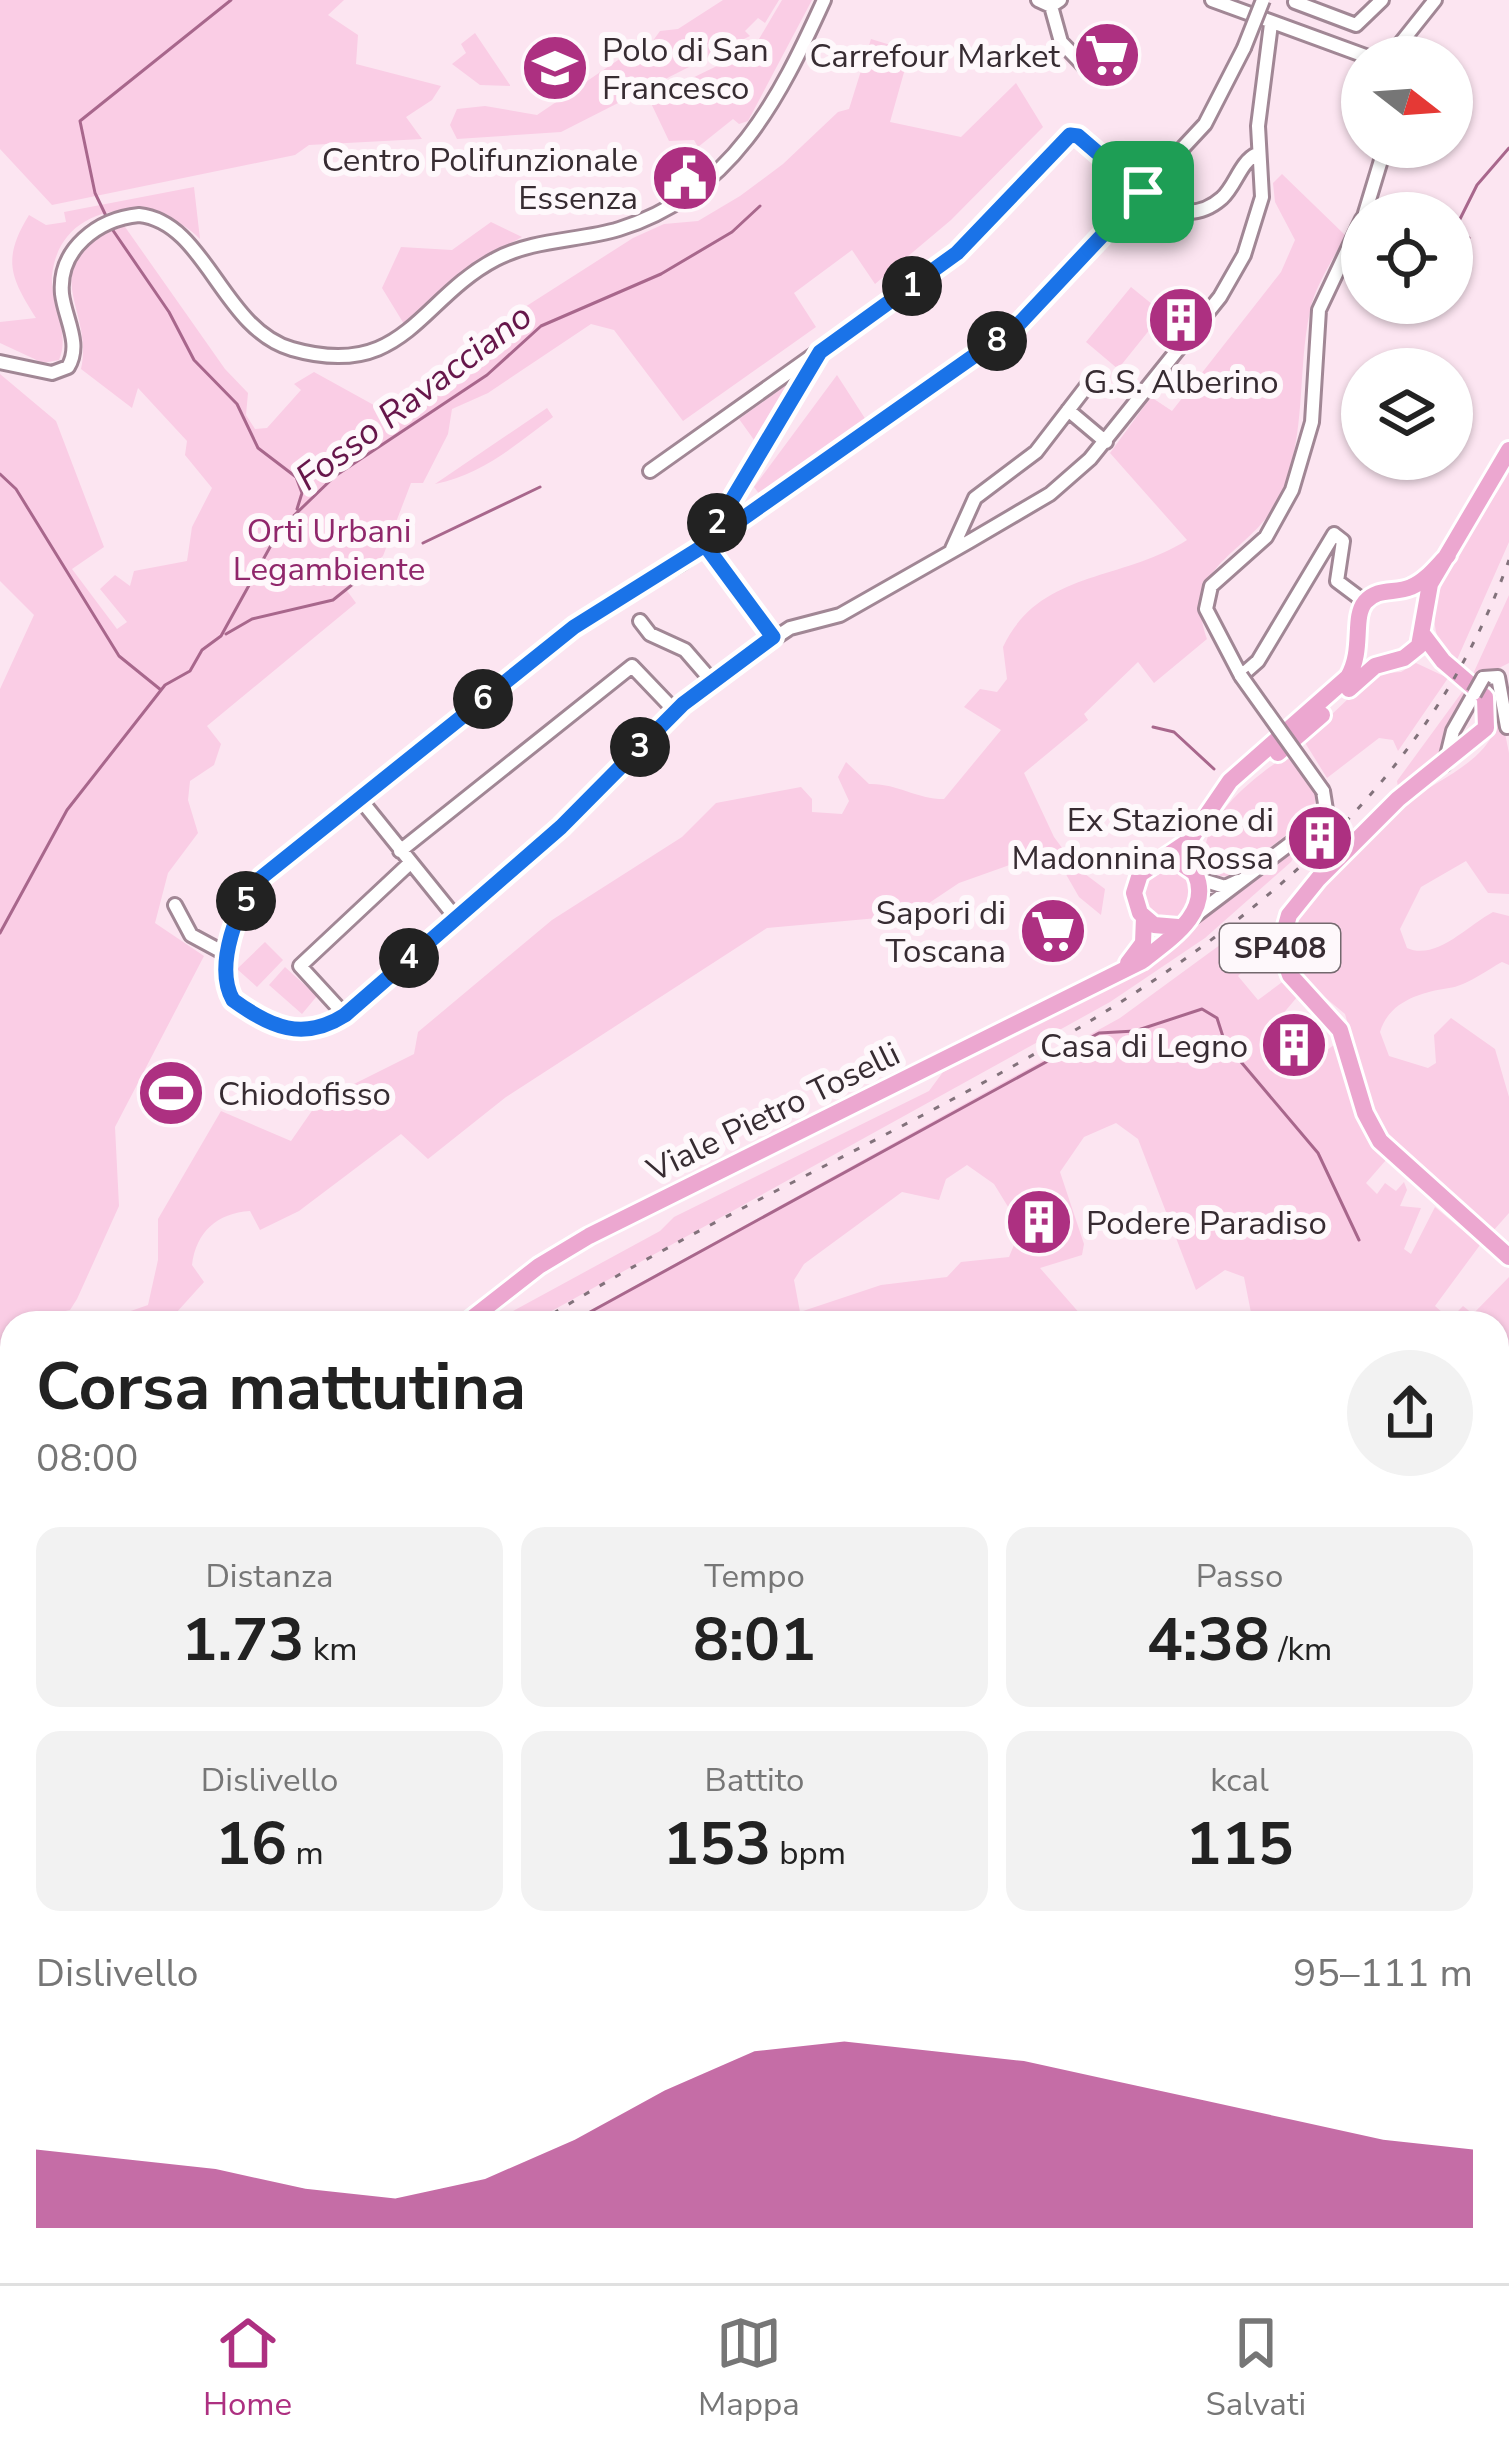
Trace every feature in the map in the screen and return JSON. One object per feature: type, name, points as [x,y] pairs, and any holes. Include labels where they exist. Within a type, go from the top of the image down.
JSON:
[{"type":"main road","points":[[1443,661],[1424,636],[1422,609],[1509,450]]},
{"type":"main road","points":[[1443,661],[1412,653],[1387,659],[1235,789],[1203,835],[1197,876],[1201,900],[1185,922],[1159,927],[1144,917],[1135,901],[1137,879],[1191,838],[1230,781],[1340,686],[1354,666],[1361,640],[1358,619],[1365,602],[1383,591],[1418,584],[1448,555]]},
{"type":"main road","points":[[1399,591],[1422,609]]},
{"type":"main road","points":[[1412,653],[1424,636]]},
{"type":"main road","points":[[1361,640],[1387,659]]},
{"type":"main road","name":"SP408","points":[[1443,661],[1480,691],[1489,712],[1481,735],[1392,805],[1308,889],[1286,921],[1280,947],[1290,975],[1340,1030],[1365,1112],[1380,1142],[1509,1257]]},
{"type":"main road","points":[[1161,860],[1179,862],[1197,876]]},
{"type":"main road","points":[[1119,972],[1141,948],[1144,917]]},
{"type":"main road","name":"Viale Pietro Toselli","points":[[483,1311],[578,1242],[1119,972],[1145,958],[1185,922]]},
{"type":"street","points":[[0,362],[52,373],[70,364],[74,349],[63,298],[64,271],[77,245],[122,217],[148,216],[167,224],[252,326],[278,343],[332,355],[374,349],[418,325],[493,260],[631,225],[706,182],[770,113],[824,0]]},
{"type":"street","points":[[1213,0],[1341,48]]},
{"type":"street","points":[[1262,0],[1212,115],[1018,325],[705,545],[574,627],[255,884],[224,976],[230,995],[278,1027],[313,1029],[345,1015],[561,827],[710,680],[773,637],[805,622],[840,615],[1060,487],[1106,442],[1232,280],[1252,233],[1263,184],[1257,154],[1271,24]]},
{"type":"street","points":[[1295,2],[1360,25],[1382,0]]},
{"type":"street","points":[[1408,36],[1435,0]]},
{"type":"street","points":[[1050,2],[1060,41],[1088,70]]},
{"type":"street","points":[[650,472],[957,253],[1070,135],[1078,136],[1166,210],[1197,211],[1220,200],[1257,154]]},
{"type":"street","points":[[1239,175],[1252,174],[1263,184]]},
{"type":"street","points":[[1185,922],[1322,820],[1323,791],[1241,676],[1211,625],[1207,596],[1218,578],[1266,537],[1292,490],[1312,422],[1319,310],[1341,263]]},
{"type":"street","points":[[705,545],[820,352]]},
{"type":"street","points":[[950,552],[975,498],[1036,452],[1093,378]]},
{"type":"street","points":[[1068,410],[1106,442]]},
{"type":"street","points":[[1241,676],[1258,661],[1333,534],[1343,540],[1337,581],[1365,602]]},
{"type":"street","points":[[705,545],[773,637]]},
{"type":"street","points":[[640,621],[650,634],[685,650],[710,680]]},
{"type":"street","points":[[400,851],[632,666],[676,711]]},
{"type":"street","points":[[1445,764],[1454,730],[1483,678],[1498,676],[1507,727]]},
{"type":"street","points":[[360,799],[456,918]]},
{"type":"street","points":[[345,1015],[300,966],[410,863]]},
{"type":"street","points":[[1197,876],[1228,886],[1255,872]]},
{"type":"street","points":[[175,905],[191,935],[229,955]]},
{"type":"green space","points":[[0,0],[344,0],[328,15],[358,35],[356,64],[441,86],[432,100],[406,117],[422,139],[309,145],[295,155],[52,205],[0,149]]},
{"type":"green space","points":[[723,0],[779,0],[765,23],[758,18],[745,31],[750,36],[561,132],[457,139],[450,125],[457,109],[485,106],[537,115],[621,58],[628,46],[647,49],[660,31],[678,29]]},
{"type":"green space","points":[[782,0],[812,0],[748,121],[739,124],[733,119],[698,147],[694,140],[669,141],[649,99],[752,49],[758,54],[764,46],[759,39]]},
{"type":"green space","points":[[475,33],[510,86],[480,85],[452,64],[466,53],[461,44]]},
{"type":"green space","name":"Orti Urbani Legambiente","points":[[871,39],[910,51],[890,122],[961,137],[1016,83],[1043,127],[951,220],[875,284],[852,250],[794,293],[816,327],[683,421],[614,330],[591,324],[488,393],[452,409],[448,434],[423,483],[411,483],[383,556],[345,588],[356,603],[207,726],[221,744],[214,765],[190,781],[188,800],[198,833],[168,873],[155,923],[204,956],[115,1127],[119,1206],[70,1310],[0,1311],[0,689],[34,615],[0,581],[0,374],[56,421],[104,547],[72,569],[117,629],[127,622],[100,589],[115,575],[130,586],[134,571],[187,561],[192,527],[212,488],[185,455],[187,441],[138,388],[132,408],[81,369],[83,346],[72,289],[79,256],[123,224],[225,369],[248,393],[246,415],[255,429],[267,428],[301,390],[294,384],[314,372],[381,409],[432,391],[514,314],[633,238],[664,224],[698,221],[740,196],[783,164],[838,112],[849,109]]},
{"type":"green space","points":[[1282,174],[1341,231],[1341,243],[1312,301],[1295,449],[1281,494],[1255,531],[1211,575],[1201,613],[1207,639],[1154,683],[1138,662],[1084,714],[1088,720],[1024,773],[1054,837],[1077,868],[1105,889],[1101,915],[1079,897],[1052,850],[959,883],[911,915],[767,928],[506,1097],[428,1159],[401,1134],[299,1211],[260,1230],[250,1211],[218,1220],[203,1234],[194,1253],[192,1265],[204,1282],[178,1311],[131,1311],[148,1305],[158,1260],[158,1219],[221,1111],[291,1141],[318,1102],[414,1054],[418,1032],[552,920],[682,837],[716,803],[801,787],[812,799],[812,812],[842,814],[849,801],[838,777],[846,762],[869,784],[944,799],[1001,730],[964,707],[980,689],[997,692],[1007,679],[1003,647],[1019,622],[1060,590],[1187,540],[1110,453],[1151,397],[1172,411],[1281,272],[1295,240],[1275,202],[1273,183]]},
{"type":"green space","points":[[194,187],[200,239],[181,224],[135,210],[90,219],[72,232],[59,251],[52,276],[63,339],[59,360],[43,363],[0,343],[0,322],[36,318],[15,279],[12,256],[29,215],[46,225],[66,222],[64,212]]},
{"type":"green space","points":[[491,222],[522,237],[475,263],[404,324],[382,288],[401,247],[452,250]]},
{"type":"green space","points":[[1131,287],[1163,313],[1118,369],[1086,342]]},
{"type":"green space","points":[[800,375],[757,444],[739,419]]},
{"type":"green space","points":[[837,375],[866,420],[760,495],[754,487]]},
{"type":"green space","points":[[547,408],[553,417],[511,448],[483,466],[435,484]]},
{"type":"green space","points":[[1509,472],[1509,542],[1456,662],[1439,642],[1435,619],[1439,593]]},
{"type":"green space","points":[[1509,595],[1509,663],[1479,678],[1473,674]]},
{"type":"green space","points":[[1416,663],[1448,678],[1398,751],[1393,740],[1379,738],[1327,778],[1304,741],[1374,674],[1401,672]]},
{"type":"green space","points":[[1488,681],[1495,684],[1509,753],[1509,894],[1488,893],[1466,861],[1421,887],[1400,929],[1407,948],[1429,950],[1493,912],[1509,916],[1509,965],[1502,962],[1462,984],[1408,1000],[1384,1021],[1380,1032],[1389,1056],[1428,1068],[1436,1063],[1434,1035],[1451,1018],[1495,1049],[1509,1097],[1509,1213],[1493,1231],[1387,1137],[1374,1116],[1345,1014],[1304,980],[1287,951],[1305,909],[1353,849],[1408,801],[1469,762],[1488,742],[1496,717]]},
{"type":"green space","points":[[1465,688],[1472,692],[1443,755],[1398,787],[1397,781]]},
{"type":"green space","points":[[1289,754],[1317,792],[1312,815],[1232,877],[1212,875],[1205,858],[1214,823],[1242,790]]},
{"type":"green space","points":[[1301,845],[1291,862],[1205,938],[1110,1002],[552,1311],[513,1311],[660,1231],[674,1217],[929,1091],[943,1072],[1138,970]]},
{"type":"green space","points":[[1167,867],[1186,875],[1194,894],[1186,913],[1167,921],[1148,913],[1140,894],[1148,875]]},
{"type":"green space","points":[[1239,931],[1258,956],[1238,976],[1258,1000],[1285,980],[1298,996],[1265,1035],[1285,1074],[1296,1074],[1335,1044],[1362,1128],[1386,1160],[1366,1183],[1377,1194],[1385,1183],[1396,1191],[1404,1182],[1407,1190],[1400,1206],[1421,1208],[1404,1249],[1411,1254],[1435,1207],[1480,1245],[1435,1306],[1441,1311],[1251,1311],[1244,1277],[1225,1270],[1196,1290],[1138,1139],[1116,1123],[1084,1137],[1060,1172],[1084,1244],[1082,1255],[1040,1268],[1078,1311],[803,1311],[881,1285],[947,1277],[961,1262],[1009,1257],[1021,1228],[994,1184],[967,1165],[946,1179],[939,1200],[902,1192],[804,1264],[794,1280],[800,1311],[590,1311],[1120,1018]]},
{"type":"green space","points":[[265,942],[283,960],[257,987],[237,969]]},
{"type":"green space","points":[[285,967],[317,996],[302,1014],[269,985]]},
{"type":"green space","points":[[1509,1277],[1509,1311],[1476,1311]]},
{"type":"waterway","points":[[108,220],[95,193],[80,121],[231,0]]},
{"type":"waterway","points":[[1473,193],[1509,148]]},
{"type":"waterway","name":"Fosso Ravacciano","points":[[0,933],[67,810],[165,685],[190,671],[202,650],[221,636],[280,529],[335,476],[487,375],[541,326],[661,274],[732,232],[760,206]]},
{"type":"waterway","points":[[112,229],[169,312],[194,360],[237,404],[258,448],[296,477],[302,493],[297,509]]},
{"type":"waterway","points":[[0,474],[16,489],[119,656],[161,690]]},
{"type":"waterway","points":[[423,543],[540,487]]},
{"type":"waterway","points":[[226,634],[252,619],[333,600],[383,560]]},
{"type":"waterway","points":[[1153,727],[1174,732],[1214,769]]},
{"type":"waterway","points":[[592,1311],[1099,1033],[1135,1031],[1202,1009],[1217,1018],[1225,1043],[1318,1153],[1359,1240]]},
{"type":"railway","points":[[559,1311],[1095,1018],[1226,929],[1342,825],[1438,704],[1509,560]]},
{"type":"place","name":"Carrefour Market","points":[[1107,55]]},
{"type":"place","name":"Polo di San Francesco","points":[[555,68]]},
{"type":"place","name":"Centro Polifunzionale Essenza","points":[[685,178]]},
{"type":"place","name":"G.S. Alberino","points":[[1181,320]]},
{"type":"place","name":"Ex Stazione di Madonnina Rossa","points":[[1320,838]]},
{"type":"place","name":"Sapori di Toscana","points":[[1053,931]]},
{"type":"place","name":"Casa di Legno","points":[[1294,1045]]},
{"type":"place","name":"Chiodofisso","points":[[171,1093]]},
{"type":"place","name":"Podere Paradiso","points":[[1039,1222]]},
{"type":"route","points":[[1143,192],[1007,334],[705,545],[675,567],[583,621],[262,877],[246,899],[224,967],[233,1000],[290,1031],[322,1027],[345,1015],[561,827],[710,680],[773,637],[705,545],[820,352],[957,253],[1070,135],[1078,136],[1143,192]]}]
